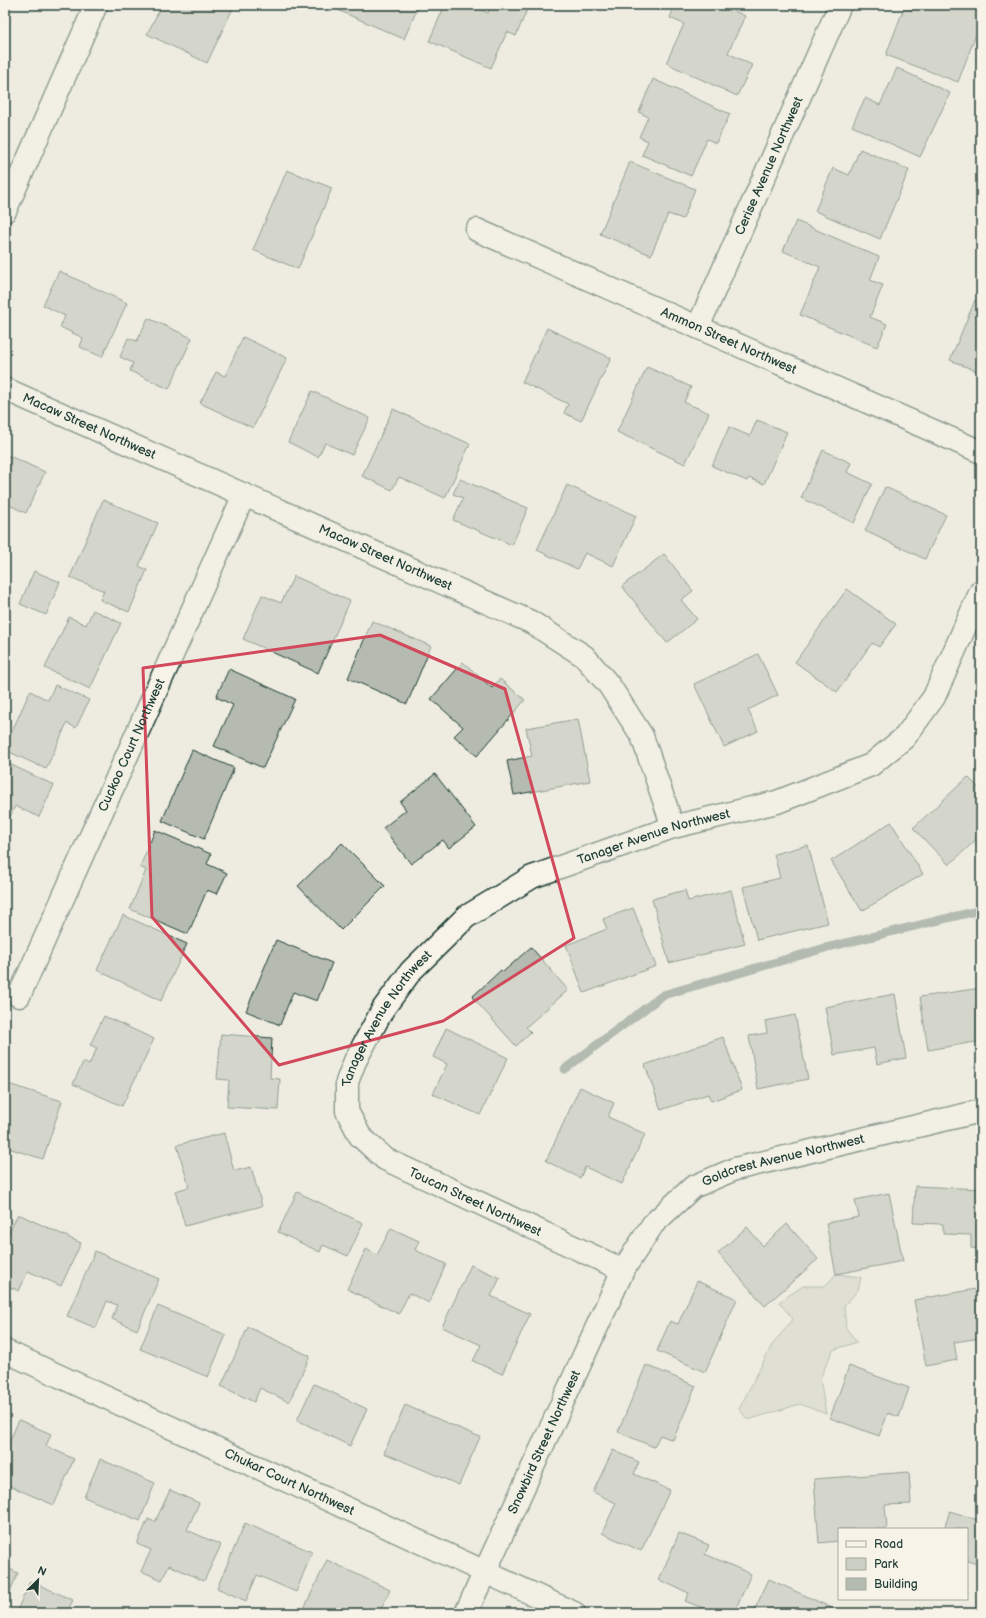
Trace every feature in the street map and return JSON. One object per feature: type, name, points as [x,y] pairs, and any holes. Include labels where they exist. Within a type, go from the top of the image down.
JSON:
[{"type":"street","points":[[5,211],[96,5]]},
{"type":"street","name":"Cerise Avenue Northwest","points":[[698,327],[840,5]]},
{"type":"street","name":"Ammon Street Northwest","points":[[477,230],[981,452]]},
{"type":"street","name":"Macaw Street Northwest","points":[[5,389],[531,622],[584,656],[609,685],[642,736],[672,826]]},
{"type":"street","name":"Cuckoo Court Northwest","points":[[19,996],[244,495]]},
{"type":"street","name":"Tanager Avenue Northwest","points":[[347,1111],[347,1082],[355,1061],[383,1009],[411,971],[466,916],[532,877],[672,826],[777,802],[871,765],[905,738],[934,697],[981,590]]},
{"type":"street","name":"Toucan Street Northwest","points":[[347,1111],[360,1136],[385,1159],[623,1270]]},
{"type":"street","name":"Goldcrest Avenue Northwest","points":[[623,1270],[653,1224],[693,1187],[735,1169],[981,1111]]},
{"type":"street","name":"Snowbird Street Northwest","points":[[466,1613],[623,1270]]},
{"type":"street","name":"Chukar Court Northwest","points":[[5,1351],[574,1613]]},
{"type":"highlighted area","points":[[380,635],[505,689],[574,938],[443,1021],[279,1065],[152,917],[143,668]]},
{"type":"green space","points":[[836,1274],[861,1277],[858,1290],[844,1306],[846,1328],[857,1342],[833,1350],[820,1378],[826,1414],[800,1404],[748,1420],[739,1409],[772,1345],[793,1319],[779,1302],[803,1286],[825,1286]]},
{"type":"building","points":[[162,5],[234,6],[207,63],[147,34]]},
{"type":"building","points":[[326,5],[419,5],[404,39]]},
{"type":"building","points":[[445,5],[470,5],[488,13],[491,5],[529,5],[516,36],[507,32],[491,68],[429,41]]},
{"type":"building","points":[[675,5],[722,5],[745,16],[728,53],[752,65],[737,96],[666,63],[684,24],[670,18]]},
{"type":"building","points":[[914,5],[981,5],[981,21],[958,82],[886,55],[904,8],[912,11]]},
{"type":"building","points":[[897,68],[950,93],[920,157],[852,126],[865,98],[880,105]]},
{"type":"building","points":[[653,79],[730,114],[716,143],[707,139],[691,176],[642,155],[648,141],[639,137],[648,117],[639,112]]},
{"type":"building","points":[[860,149],[909,170],[880,239],[815,211],[833,168],[849,175]]},
{"type":"building","points":[[630,162],[695,189],[683,219],[668,214],[651,255],[600,234]]},
{"type":"building","points":[[287,170],[332,188],[298,269],[253,250]]},
{"type":"building","points":[[796,221],[879,257],[870,280],[883,285],[870,317],[887,324],[877,347],[800,315],[820,267],[783,251]]},
{"type":"building","points":[[59,271],[127,303],[102,357],[80,347],[83,338],[60,327],[65,316],[43,305]]},
{"type":"building","points":[[975,300],[981,302],[981,373],[950,360]]},
{"type":"building","points":[[148,318],[192,338],[169,389],[130,371],[133,363],[120,357],[128,338],[137,341]]},
{"type":"building","points":[[547,328],[611,358],[581,421],[564,413],[568,404],[522,382]]},
{"type":"building","points":[[243,337],[287,358],[253,428],[200,403],[216,372],[225,376]]},
{"type":"building","points":[[647,367],[691,387],[684,402],[709,413],[685,464],[617,432]]},
{"type":"building","points":[[312,391],[370,418],[352,455],[325,443],[318,457],[288,442]]},
{"type":"building","points":[[393,409],[470,444],[445,498],[399,477],[392,490],[362,476]]},
{"type":"building","points":[[757,420],[787,432],[764,484],[749,478],[747,481],[712,466],[729,427],[750,436]]},
{"type":"building","points":[[823,450],[851,463],[847,472],[872,484],[854,523],[801,498]]},
{"type":"building","points":[[5,454],[45,472],[26,513],[5,503]]},
{"type":"building","points":[[460,479],[528,508],[512,545],[453,520],[463,498],[453,494]]},
{"type":"building","points":[[567,485],[636,516],[613,566],[585,553],[577,569],[537,550]]},
{"type":"building","points":[[885,487],[946,515],[925,559],[865,531]]},
{"type":"building","points":[[103,500],[158,523],[139,566],[147,570],[129,612],[100,600],[104,591],[70,577]]},
{"type":"building","points":[[664,554],[693,591],[681,600],[697,619],[667,643],[622,586]]},
{"type":"building","points":[[34,571],[60,582],[46,615],[20,604]]},
{"type":"building","points":[[294,576],[350,601],[318,673],[243,639],[262,595],[281,603]]},
{"type":"building","points":[[847,589],[896,624],[879,647],[872,643],[837,692],[795,662]]},
{"type":"building","points":[[93,610],[121,623],[90,689],[45,668],[69,617],[86,625]]},
{"type":"building","points":[[372,621],[431,646],[407,704],[348,678]]},
{"type":"building","points":[[758,654],[778,695],[748,710],[758,731],[724,747],[694,684]]},
{"type":"building","points":[[463,662],[492,688],[500,679],[525,700],[477,756],[454,736],[463,727],[431,699]]},
{"type":"building","points":[[229,669],[295,699],[263,768],[214,746],[233,705],[216,697]]},
{"type":"building","points":[[55,685],[89,700],[76,728],[67,723],[46,769],[5,750],[5,747],[30,691],[48,700]]},
{"type":"building","points":[[578,719],[590,781],[514,795],[507,761],[532,756],[526,728]]},
{"type":"building","points":[[192,750],[234,768],[204,839],[162,821]]},
{"type":"building","points":[[5,762],[54,785],[39,817],[15,806],[5,828]]},
{"type":"building","points":[[435,774],[476,827],[449,848],[443,840],[411,864],[383,828],[406,810],[400,802]]},
{"type":"building","points":[[968,777],[981,790],[981,835],[949,865],[913,828]]},
{"type":"building","points":[[891,822],[923,874],[862,911],[831,861]]},
{"type":"building","points":[[155,830],[211,854],[207,864],[227,873],[217,894],[207,890],[188,934],[130,909],[146,870],[140,867]]},
{"type":"building","points":[[342,843],[385,886],[341,930],[298,886]]},
{"type":"building","points":[[808,845],[828,923],[757,940],[743,887],[780,878],[774,854]]},
{"type":"building","points":[[685,890],[688,901],[731,890],[745,944],[669,963],[652,899]]},
{"type":"building","points":[[633,908],[656,966],[584,993],[566,945],[607,929],[603,919]]},
{"type":"building","points":[[123,915],[187,944],[161,1001],[97,970]]},
{"type":"building","points":[[276,940],[332,963],[317,1001],[293,992],[280,1025],[246,1011]]},
{"type":"building","points":[[531,947],[568,990],[526,1027],[531,1032],[516,1046],[472,997],[501,970],[503,972]]},
{"type":"building","points":[[981,988],[981,1041],[928,1050],[920,997]]},
{"type":"building","points":[[895,994],[906,1058],[877,1064],[874,1048],[834,1055],[825,1007]]},
{"type":"building","points":[[795,1015],[808,1079],[758,1089],[749,1036],[767,1033],[765,1021]]},
{"type":"building","points":[[104,1016],[154,1039],[122,1106],[73,1084],[83,1062],[89,1065],[97,1048],[90,1045]]},
{"type":"building","points":[[446,1028],[508,1058],[480,1115],[433,1094],[447,1064],[433,1057]]},
{"type":"building","points":[[221,1034],[272,1038],[270,1078],[280,1079],[278,1110],[227,1107],[229,1080],[217,1079]]},
{"type":"building","points":[[723,1037],[742,1090],[711,1101],[708,1094],[661,1110],[645,1065]]},
{"type":"building","points":[[5,1083],[62,1101],[43,1159],[5,1147]]},
{"type":"building","points":[[580,1087],[614,1103],[608,1117],[645,1134],[622,1184],[585,1167],[580,1178],[546,1161]]},
{"type":"building","points":[[224,1133],[234,1171],[251,1167],[262,1206],[185,1226],[175,1191],[189,1187],[177,1145]]},
{"type":"building","points":[[915,1186],[981,1189],[981,1249],[971,1248],[971,1235],[943,1234],[943,1224],[913,1223]]},
{"type":"building","points":[[297,1192],[363,1223],[348,1256],[323,1245],[320,1252],[278,1232]]},
{"type":"building","points":[[889,1193],[903,1261],[836,1274],[826,1223],[859,1217],[855,1200]]},
{"type":"building","points":[[18,1214],[81,1243],[61,1286],[28,1271],[19,1291],[5,1285],[5,1241]]},
{"type":"building","points":[[787,1224],[818,1259],[765,1306],[718,1253],[747,1227],[763,1246]]},
{"type":"building","points":[[391,1228],[419,1241],[415,1250],[446,1264],[429,1303],[409,1293],[399,1314],[347,1289],[366,1249],[377,1255]]},
{"type":"building","points":[[95,1251],[159,1279],[137,1330],[112,1319],[117,1305],[107,1301],[96,1328],[67,1316]]},
{"type":"building","points":[[471,1265],[500,1278],[491,1296],[530,1314],[502,1374],[473,1361],[481,1345],[442,1327]]},
{"type":"building","points":[[697,1281],[737,1299],[705,1372],[657,1351],[670,1321],[678,1324]]},
{"type":"building","points":[[981,1288],[981,1338],[954,1342],[957,1360],[926,1366],[914,1300]]},
{"type":"building","points":[[158,1306],[226,1335],[208,1377],[140,1349]]},
{"type":"building","points":[[248,1327],[310,1356],[289,1402],[260,1388],[254,1402],[221,1386]]},
{"type":"building","points":[[646,1365],[696,1386],[673,1440],[660,1435],[654,1447],[618,1432]]},
{"type":"building","points":[[849,1366],[909,1388],[899,1417],[888,1413],[879,1436],[830,1418]]},
{"type":"building","points":[[314,1384],[367,1409],[350,1446],[297,1420]]},
{"type":"building","points":[[405,1405],[480,1437],[459,1485],[384,1453]]},
{"type":"building","points":[[19,1420],[51,1434],[46,1446],[74,1459],[54,1505],[5,1484],[5,1451]]},
{"type":"building","points":[[613,1450],[639,1462],[634,1474],[670,1490],[641,1551],[602,1533],[616,1503],[593,1492]]},
{"type":"building","points":[[100,1459],[155,1483],[140,1521],[84,1497]]},
{"type":"building","points":[[909,1472],[911,1504],[885,1505],[887,1528],[838,1528],[838,1541],[819,1543],[814,1479]]},
{"type":"building","points":[[170,1490],[199,1503],[187,1530],[221,1545],[204,1581],[169,1565],[162,1580],[141,1571],[151,1550],[137,1544],[148,1519],[155,1522]]},
{"type":"building","points":[[950,1511],[981,1521],[981,1565],[968,1561],[968,1528],[944,1528]]},
{"type":"building","points":[[245,1523],[312,1552],[296,1592],[257,1575],[246,1601],[217,1588]]},
{"type":"building","points":[[679,1533],[709,1545],[705,1554],[751,1574],[734,1613],[715,1613],[685,1601],[689,1593],[659,1580]]},
{"type":"building","points":[[327,1560],[390,1590],[379,1613],[302,1613]]},
{"type":"building","points":[[5,1567],[18,1573],[5,1603]]},
{"type":"building","points":[[769,1579],[843,1613],[753,1613]]},
{"type":"building","points":[[30,1581],[73,1600],[68,1610],[76,1613],[16,1613]]},
{"type":"waterway","points":[[565,1069],[663,995],[825,948],[981,910]]}]
